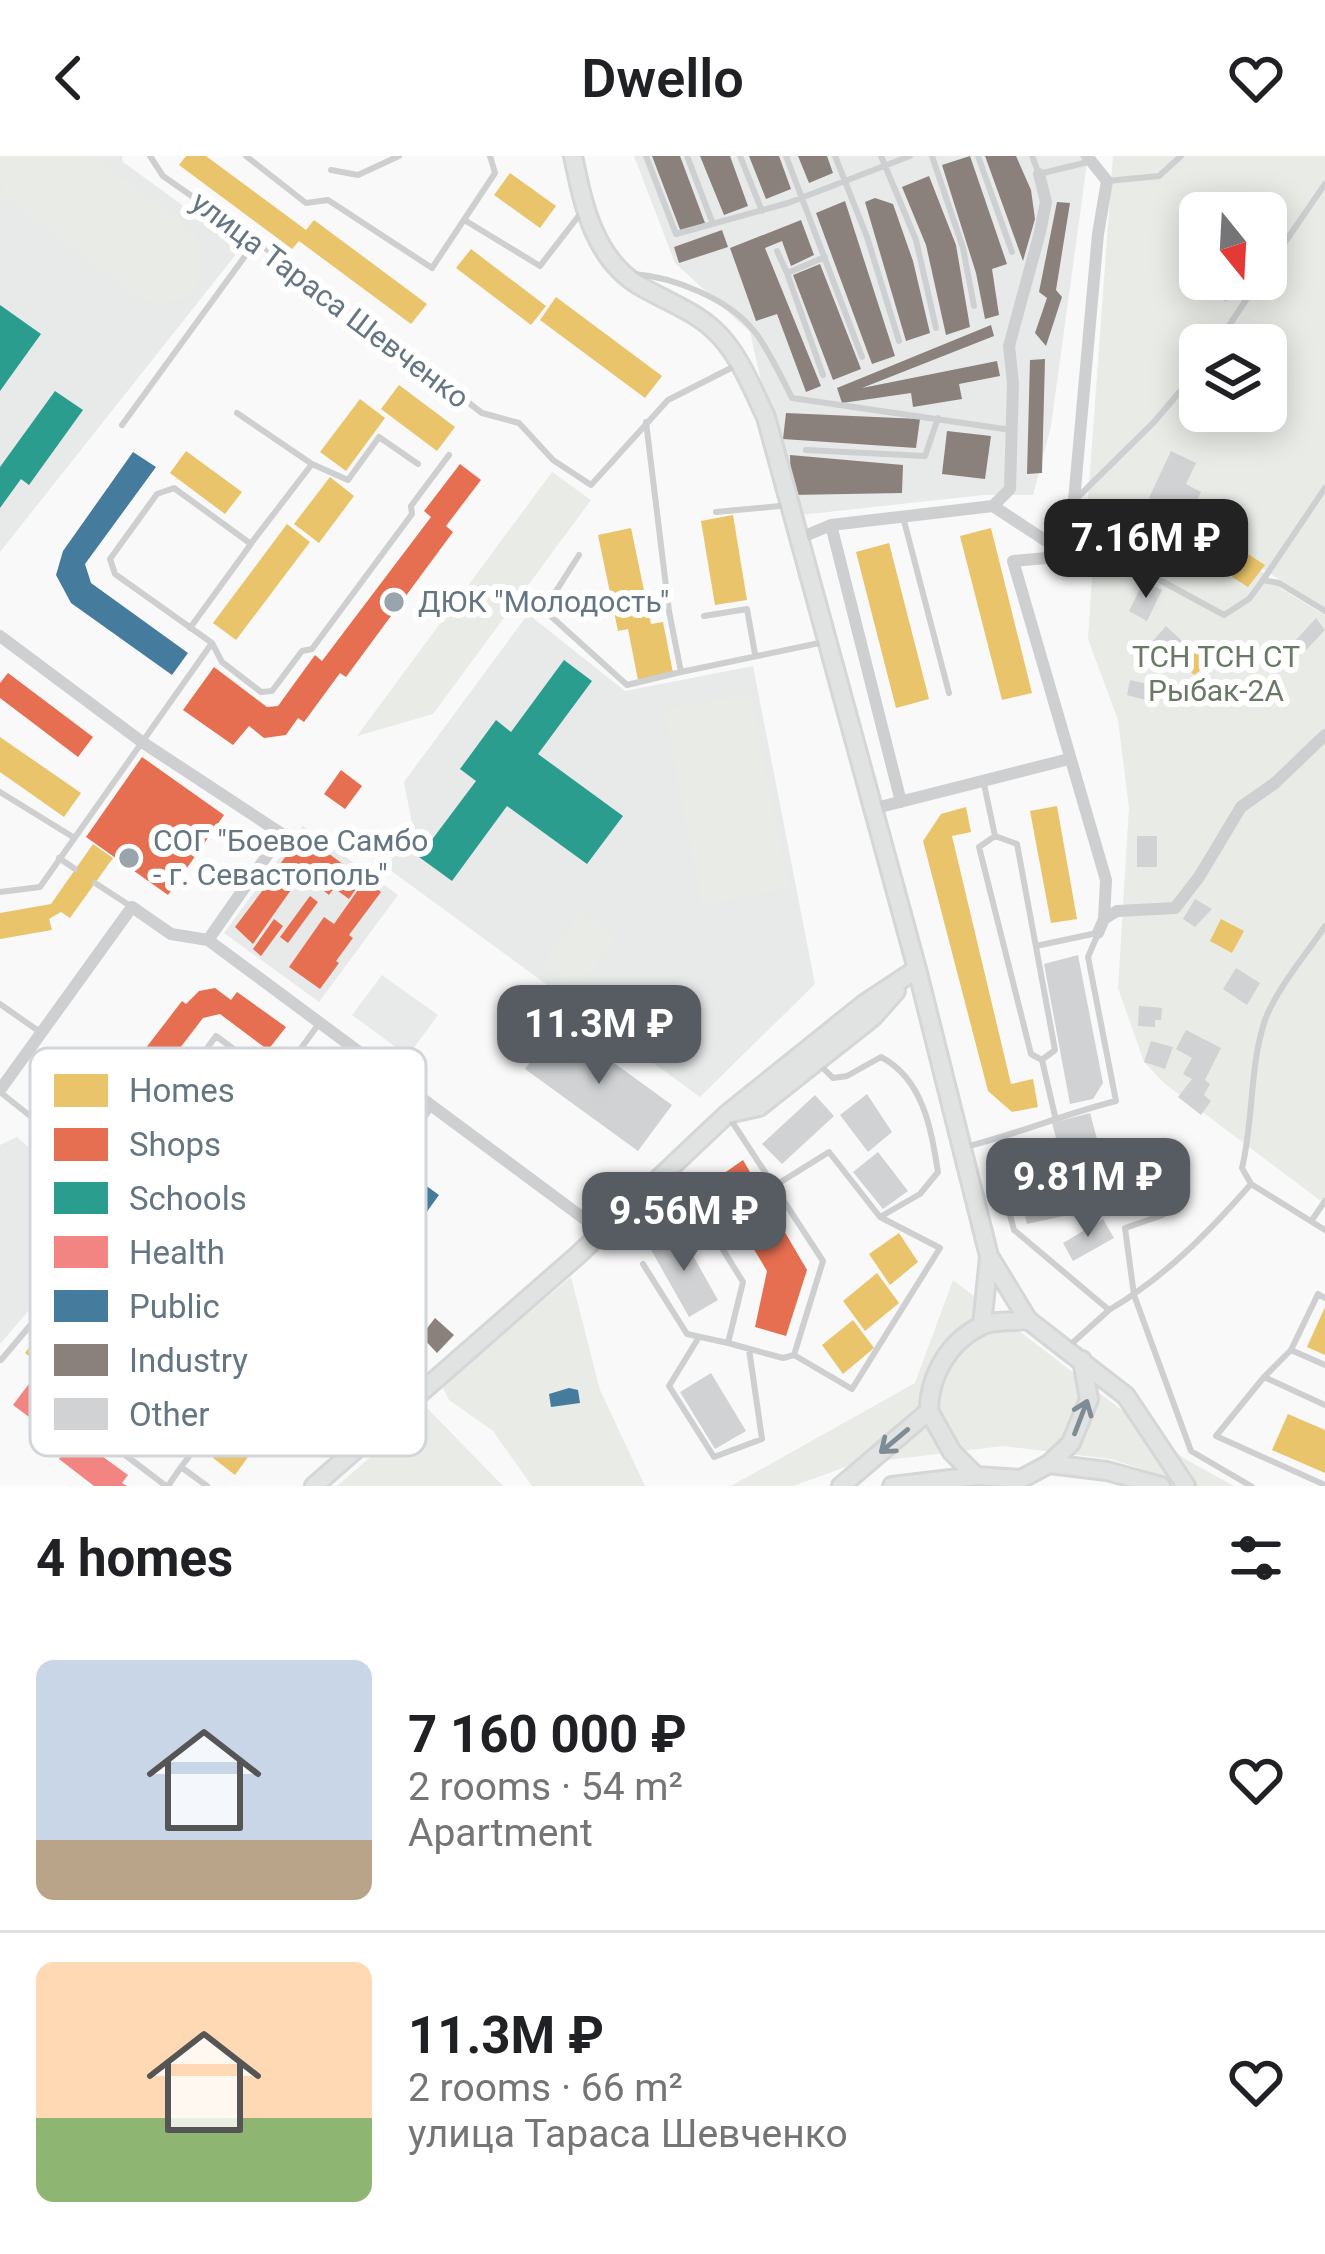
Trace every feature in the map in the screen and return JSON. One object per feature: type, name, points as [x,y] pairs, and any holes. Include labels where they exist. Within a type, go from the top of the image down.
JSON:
[{"type":"street","points":[[573,156],[584,208],[600,244],[634,283],[716,330],[740,363],[766,417],[917,968],[989,1256],[1028,1321],[1126,1396],[1186,1486]]},
{"type":"street","points":[[1069,556],[1098,234],[1107,181],[1089,159]]},
{"type":"street","points":[[800,538],[830,525],[993,506],[1010,489],[1013,383],[1009,346],[1046,202],[1040,174]]},
{"type":"street","points":[[993,506],[1069,556]]},
{"type":"street","points":[[830,525],[901,802]]},
{"type":"street","points":[[1069,556],[1013,561],[1106,880],[1101,926]]},
{"type":"street","points":[[0,636],[142,742],[282,834],[208,940]]},
{"type":"street","points":[[1101,926],[1117,911],[1175,908],[1241,807],[1275,783],[1325,736]]},
{"type":"street","points":[[872,809],[1069,759]]},
{"type":"street","points":[[0,1091],[131,908],[171,934],[208,940],[350,1048]]},
{"type":"street","points":[[727,1114],[759,1107],[817,1063],[872,1017],[917,968]]},
{"type":"street","points":[[426,1387],[727,1114],[864,1004],[917,968]]},
{"type":"street","points":[[426,1103],[602,1232]]},
{"type":"street","points":[[982,1325],[989,1256]]},
{"type":"street","points":[[976,1476],[952,1452],[929,1411],[929,1386],[947,1354],[982,1325],[1028,1321]]},
{"type":"street","points":[[892,1486],[976,1476],[1021,1479],[1048,1464],[1071,1443],[1089,1399],[1082,1360]]},
{"type":"street","points":[[841,1486],[929,1411]]},
{"type":"street","points":[[314,1486],[348,1456]]},
{"type":"street","points":[[1048,1464],[1107,1471],[1161,1486]]},
{"type":"lane","name":"улица Тараса Шевченко","points":[[150,156],[163,176],[482,413],[519,423],[553,460],[592,485],[646,422],[684,389],[740,363]]},
{"type":"lane","points":[[246,156],[306,203],[328,200],[432,268],[496,173],[490,156]]},
{"type":"lane","points":[[331,170],[358,175],[399,156]]},
{"type":"lane","points":[[646,156],[676,234],[803,198],[910,156]]},
{"type":"lane","points":[[687,156],[713,224]]},
{"type":"lane","points":[[740,156],[762,211]]},
{"type":"lane","points":[[786,156],[862,357]]},
{"type":"lane","points":[[835,156],[867,237],[898,341]]},
{"type":"lane","points":[[881,156],[916,240],[936,328]]},
{"type":"lane","points":[[932,156],[963,248],[974,306]]},
{"type":"lane","points":[[978,156],[1012,252]]},
{"type":"lane","points":[[1032,156],[1040,174],[1089,159]]},
{"type":"lane","points":[[1107,181],[1160,176],[1180,156]]},
{"type":"lane","points":[[1287,239],[1325,184]]},
{"type":"lane","points":[[466,221],[540,266],[584,208]]},
{"type":"lane","points":[[122,425],[256,241]]},
{"type":"lane","points":[[777,251],[823,375]]},
{"type":"lane","points":[[787,273],[825,257]]},
{"type":"lane","points":[[626,273],[649,275],[693,290],[733,311],[756,332],[792,398],[1011,430]]},
{"type":"lane","points":[[1072,504],[1179,393]]},
{"type":"lane","points":[[236,413],[312,464],[348,480],[379,437],[418,464]]},
{"type":"lane","points":[[806,450],[925,456],[938,418]]},
{"type":"lane","points":[[646,422],[681,672]]},
{"type":"lane","points":[[249,546],[174,488],[157,494],[110,559],[115,574],[212,643],[222,662],[261,692],[272,691],[302,651],[313,649],[449,455]]},
{"type":"lane","points":[[190,628],[312,464]]},
{"type":"lane","points":[[1069,556],[1156,578],[1224,615],[1249,599],[1325,488]]},
{"type":"lane","points":[[716,512],[793,505]]},
{"type":"lane","points":[[903,518],[950,693]]},
{"type":"lane","points":[[579,555],[544,610],[627,685],[829,641]]},
{"type":"lane","points":[[1263,580],[1279,583],[1325,611]]},
{"type":"lane","points":[[704,616],[746,609],[754,654]]},
{"type":"lane","points":[[0,892],[40,887],[212,643]]},
{"type":"lane","points":[[983,778],[995,836]]},
{"type":"lane","points":[[0,791],[73,837]]},
{"type":"lane","points":[[995,836],[979,847],[1031,1054],[1042,1060],[1055,1116]]},
{"type":"lane","points":[[995,836],[1017,844],[1054,1050],[1042,1060]]},
{"type":"lane","points":[[59,858],[75,869]]},
{"type":"lane","points":[[95,883],[131,908]]},
{"type":"lane","points":[[1036,946],[1101,926]]},
{"type":"lane","points":[[964,1147],[1028,1131],[1055,1116],[1117,1102],[1088,957],[1101,926]]},
{"type":"lane","points":[[1325,926],[1267,1015],[1242,1168],[1250,1184],[1325,1230]]},
{"type":"lane","points":[[0,1004],[40,1032]]},
{"type":"lane","points":[[301,1048],[318,1025]]},
{"type":"lane","points":[[207,1048],[216,1036],[232,1048]]},
{"type":"lane","points":[[817,1063],[833,1078],[847,1076],[881,1057],[902,1068],[925,1112],[938,1172],[920,1194],[880,1217]]},
{"type":"lane","points":[[0,1091],[30,1115]]},
{"type":"lane","points":[[426,1114],[431,1107]]},
{"type":"lane","points":[[727,1114],[823,1262],[794,1355]]},
{"type":"lane","points":[[1114,1159],[1150,1152],[1163,1215],[1125,1228],[1134,1295],[1191,1451],[1251,1486]]},
{"type":"lane","points":[[643,1264],[687,1334],[783,1358],[794,1355],[853,1388],[940,1248],[880,1217],[829,1153],[776,1185]]},
{"type":"lane","points":[[1029,1158],[997,1168],[1014,1230],[1109,1310]]},
{"type":"lane","points":[[671,1167],[743,1282],[728,1343]]},
{"type":"lane","points":[[1066,1348],[1201,1241],[1250,1184]]},
{"type":"lane","points":[[1312,1220],[1325,1201]]},
{"type":"lane","points":[[1325,1298],[1318,1294],[1291,1350],[1216,1436],[1325,1485]]},
{"type":"lane","points":[[1,1360],[30,1326]]},
{"type":"lane","points":[[699,1337],[668,1385],[714,1457],[762,1439],[749,1349]]},
{"type":"lane","points":[[1291,1350],[1325,1365]]},
{"type":"lane","points":[[1264,1377],[1325,1405]]},
{"type":"lane","points":[[127,1456],[167,1486],[189,1456]]},
{"type":"lane","points":[[181,1467],[207,1486]]},
{"type":"shaded area","points":[[0,156],[122,156],[123,162],[241,248],[0,552]]},
{"type":"shaded area","points":[[634,156],[1088,156],[1051,426],[1033,495],[984,495],[791,516],[750,332],[675,263]]},
{"type":"shaded area","points":[[528,614],[625,691],[753,666],[815,984],[700,1097],[386,867],[413,829],[404,782]]},
{"type":"shaded area","points":[[303,826],[398,895],[319,1002],[224,933]]},
{"type":"shaded area","points":[[382,975],[438,1015],[414,1048],[397,1048],[352,1015]]},
{"type":"shaded area","points":[[17,1137],[30,1148],[30,1309],[0,1344],[0,1145]]},
{"type":"green space","points":[[0,156],[94,156],[195,234],[203,265],[195,288],[174,302],[142,301],[2,195]]},
{"type":"green space","name":"ТСН ТСН СТ Рыбак-2А","points":[[1113,156],[1325,156],[1325,609],[1249,560],[1283,590],[1325,615],[1325,1204],[1164,1083],[1144,1062],[1118,988],[1129,808],[1118,720],[1088,639],[1093,563],[1115,559],[1164,577],[1192,528],[1204,532],[1185,522],[1163,566],[1085,541]]},
{"type":"green space","points":[[552,472],[591,500],[433,714],[357,736]]},
{"type":"green space","points":[[751,693],[789,888],[702,905],[664,710]]},
{"type":"green space","points":[[581,911],[616,937],[578,989],[542,963]]},
{"type":"green space","points":[[571,1277],[600,1390],[645,1486],[532,1486],[493,1431],[449,1400],[442,1386]]},
{"type":"green space","points":[[953,1280],[1185,1459],[1234,1486],[1194,1486],[1111,1459],[1003,1446],[854,1464],[793,1486],[731,1486],[915,1383]]},
{"type":"green space","points":[[426,1409],[503,1486],[337,1486],[372,1456],[426,1456]]},
{"type":"building: Homes","points":[[186,156],[206,156],[306,230],[314,220],[427,304],[411,324],[299,241],[292,249],[179,165]]},
{"type":"building: Homes","points":[[510,173],[556,206],[540,228],[494,195]]},
{"type":"building: Homes","points":[[471,249],[546,306],[531,325],[456,268]]},
{"type":"building: Homes","points":[[556,297],[662,376],[645,398],[540,320]]},
{"type":"building: Homes","points":[[399,385],[455,427],[437,451],[381,409]]},
{"type":"building: Homes","points":[[360,399],[385,418],[346,471],[320,452]]},
{"type":"building: Homes","points":[[186,451],[242,492],[225,514],[170,473]]},
{"type":"building: Homes","points":[[330,477],[354,496],[319,543],[294,524]]},
{"type":"building: Homes","points":[[733,515],[747,600],[715,605],[701,521]]},
{"type":"building: Homes","points":[[287,524],[310,542],[236,640],[213,623]]},
{"type":"building: Homes","points":[[631,528],[651,624],[663,622],[673,673],[638,680],[628,629],[618,631],[598,535]]},
{"type":"building: Homes","points":[[991,528],[1032,693],[1002,700],[960,536]]},
{"type":"building: Homes","points":[[889,543],[929,699],[896,708],[856,552]]},
{"type":"building: Homes","points":[[1248,554],[1265,565],[1248,587],[1232,577]]},
{"type":"building: Homes","points":[[1201,640],[1217,658],[1194,675],[1177,658]]},
{"type":"building: Homes","points":[[0,737],[81,793],[64,817],[0,772]]},
{"type":"building: Homes","points":[[1057,806],[1077,919],[1051,923],[1030,811]]},
{"type":"building: Homes","points":[[966,807],[971,832],[952,836],[1011,1084],[1033,1079],[1038,1107],[1012,1112],[988,1091],[923,841],[941,814]]},
{"type":"building: Homes","points":[[93,844],[113,858],[70,918],[61,912],[49,919],[52,930],[0,939],[0,913],[51,904]]},
{"type":"building: Homes","points":[[1221,919],[1244,931],[1232,953],[1210,941]]},
{"type":"building: Homes","points":[[899,1233],[918,1262],[890,1285],[869,1254]]},
{"type":"building: Homes","points":[[877,1273],[899,1303],[865,1331],[843,1301]]},
{"type":"building: Homes","points":[[1325,1307],[1325,1355],[1307,1347]]},
{"type":"building: Homes","points":[[853,1320],[874,1348],[843,1374],[822,1345]]},
{"type":"building: Homes","points":[[1288,1414],[1325,1430],[1325,1473],[1272,1450]]},
{"type":"building: Homes","points":[[214,1456],[249,1456],[235,1475]]},
{"type":"building: Shops","points":[[460,464],[481,480],[446,526],[453,532],[346,677],[340,673],[304,722],[298,718],[286,735],[264,738],[249,726],[233,745],[183,710],[214,667],[267,707],[278,706],[315,655],[322,661],[431,517],[424,511]]},
{"type":"building: Shops","points":[[8,673],[93,737],[78,757],[0,698],[0,683]]},
{"type":"building: Shops","points":[[142,757],[224,815],[168,895],[86,837]]},
{"type":"building: Shops","points":[[341,770],[362,786],[345,809],[324,794]]},
{"type":"building: Shops","points":[[309,839],[363,879],[349,899],[334,888],[329,895],[295,868],[289,876],[277,868],[295,844],[302,849]]},
{"type":"building: Shops","points":[[275,874],[293,887],[253,944],[235,927]]},
{"type":"building: Shops","points":[[365,880],[381,892],[349,935],[353,938],[320,989],[289,967],[324,917],[334,924]]},
{"type":"building: Shops","points":[[310,896],[318,902],[288,943],[280,937]]},
{"type":"building: Shops","points":[[274,919],[283,926],[261,956],[253,949]]},
{"type":"building: Shops","points":[[215,988],[231,1000],[237,992],[286,1027],[265,1048],[220,1014],[203,1018],[180,1048],[146,1048],[182,1001],[186,1004],[199,991]]},
{"type":"building: Shops","points":[[743,1160],[807,1270],[786,1336],[755,1327],[767,1271],[713,1181]]},
{"type":"building: Schools","points":[[0,305],[41,334],[0,391]]},
{"type":"building: Schools","points":[[55,391],[83,410],[29,485],[21,479],[0,508],[0,467]]},
{"type":"building: Schools","points":[[564,660],[592,681],[538,754],[623,816],[587,864],[507,806],[452,881],[419,857],[476,781],[460,769],[496,720],[511,732]]},
{"type":"building: Health","points":[[30,1382],[30,1418],[13,1405]]},
{"type":"building: Health","points":[[102,1456],[128,1475],[122,1483],[127,1486],[94,1486],[59,1459]]},
{"type":"building: Public","points":[[133,452],[156,467],[85,564],[91,583],[188,653],[172,675],[71,603],[56,575],[63,551]]},
{"type":"building: Public","points":[[426,1186],[439,1195],[426,1213]]},
{"type":"building: Public","points":[[578,1390],[580,1403],[551,1407],[549,1394]]},
{"type":"building: Industry","points":[[652,156],[680,156],[705,223],[681,232]]},
{"type":"building: Industry","points":[[700,156],[730,156],[748,206],[724,215]]},
{"type":"building: Industry","points":[[749,156],[779,156],[791,189],[766,199]]},
{"type":"building: Industry","points":[[798,156],[827,156],[833,173],[809,183]]},
{"type":"building: Industry","points":[[970,156],[1007,264],[992,269],[999,315],[985,319],[976,273],[942,165]]},
{"type":"building: Industry","points":[[985,156],[1016,156],[1031,190],[1035,219],[1023,261]]},
{"type":"building: Industry","points":[[929,176],[956,245],[970,327],[946,335],[926,245],[902,187]]},
{"type":"building: Industry","points":[[875,198],[893,204],[930,333],[906,341],[865,202]]},
{"type":"building: Industry","points":[[845,201],[895,356],[872,364],[816,213]]},
{"type":"building: Industry","points":[[1057,202],[1070,203],[1056,290],[1062,297],[1046,346],[1035,333],[1047,298],[1039,292]]},
{"type":"building: Industry","points":[[801,220],[814,255],[791,266],[782,241],[765,248],[821,386],[806,392],[777,314],[756,321],[730,248]]},
{"type":"building: Industry","points":[[722,230],[728,247],[679,263],[674,247]]},
{"type":"building: Industry","points":[[820,264],[861,369],[833,380],[793,275]]},
{"type":"building: Industry","points":[[991,325],[994,336],[862,388],[997,361],[1000,376],[959,384],[962,399],[913,407],[911,393],[842,403],[837,388]]},
{"type":"building: Industry","points":[[1045,359],[1042,473],[1027,474],[1030,360]]},
{"type":"building: Industry","points":[[786,413],[920,419],[916,448],[783,439]]},
{"type":"building: Industry","points":[[947,431],[991,436],[985,479],[942,474]]},
{"type":"building: Industry","points":[[790,455],[903,465],[902,493],[791,495]]},
{"type":"building: Industry","points":[[435,1318],[454,1335],[437,1353],[426,1341],[426,1330]]},
{"type":"building: Other","points":[[1171,451],[1196,463],[1186,484],[1201,492],[1189,517],[1149,498]]},
{"type":"building: Other","points":[[1144,581],[1162,590],[1147,621],[1129,611]]},
{"type":"building: Other","points":[[1316,618],[1325,630],[1306,650],[1295,641]]},
{"type":"building: Other","points":[[1166,626],[1184,643],[1168,658],[1152,642]]},
{"type":"building: Other","points":[[1130,680],[1157,686],[1153,702],[1127,695]]},
{"type":"building: Other","points":[[1137,836],[1157,836],[1157,867],[1137,867]]},
{"type":"building: Other","points":[[1195,899],[1212,909],[1195,927],[1183,919]]},
{"type":"building: Other","points":[[1078,955],[1103,1083],[1093,1099],[1070,1104],[1044,964]]},
{"type":"building: Other","points":[[1236,968],[1260,983],[1247,1005],[1223,989]]},
{"type":"building: Other","points":[[1139,1006],[1162,1008],[1155,1027],[1138,1026]]},
{"type":"building: Other","points":[[559,1023],[672,1105],[638,1151],[525,1069]]},
{"type":"building: Other","points":[[1186,1030],[1221,1048],[1205,1080],[1210,1084],[1204,1095],[1211,1101],[1201,1115],[1178,1097],[1192,1079],[1183,1074],[1192,1058],[1176,1049]]},
{"type":"building: Other","points":[[1151,1041],[1173,1047],[1165,1069],[1144,1062]]},
{"type":"building: Other","points":[[867,1094],[892,1132],[868,1152],[840,1115]]},
{"type":"building: Other","points":[[815,1095],[834,1116],[782,1164],[762,1144]]},
{"type":"building: Other","points":[[1090,1113],[1100,1150],[1062,1160],[1052,1123]]},
{"type":"building: Other","points":[[878,1152],[908,1191],[883,1209],[853,1172]]},
{"type":"building: Other","points":[[1054,1159],[1068,1215],[1027,1224],[1014,1170]]},
{"type":"building: Other","points":[[1143,1166],[1151,1205],[1111,1212],[1104,1174]]},
{"type":"building: Other","points":[[1103,1219],[1114,1238],[1073,1261],[1063,1243]]},
{"type":"building: Other","points":[[679,1231],[718,1300],[689,1317],[650,1248]]},
{"type":"building: Other","points":[[711,1373],[746,1431],[715,1449],[680,1392]]},
{"type":"place","name":"ДЮК \"Молодость\"","points":[[394,602]]},
{"type":"place","name":"СОГ \"Боевое Самбо - г. Севастополь\"","points":[[129,858]]}]
